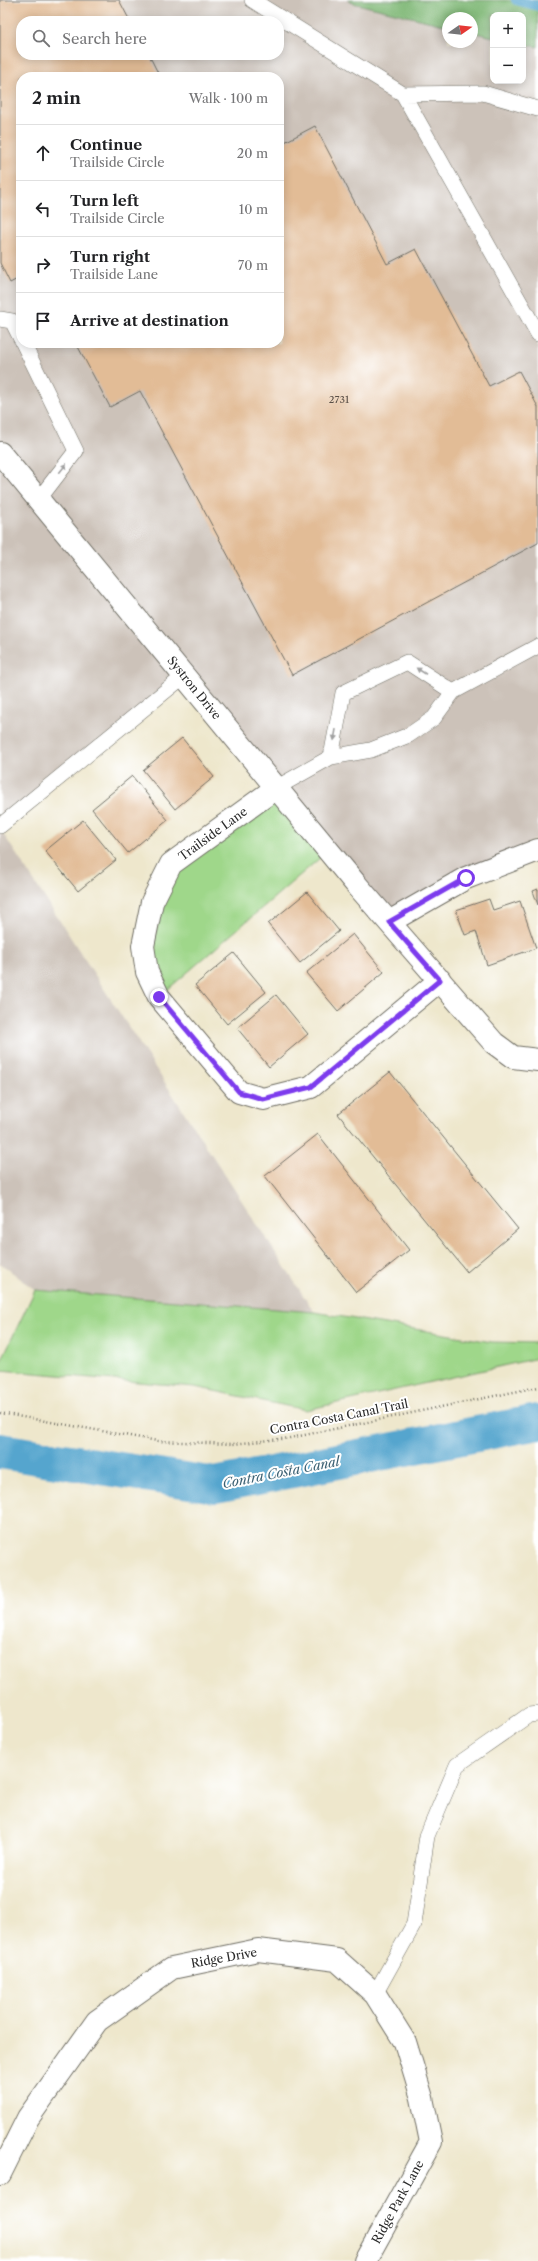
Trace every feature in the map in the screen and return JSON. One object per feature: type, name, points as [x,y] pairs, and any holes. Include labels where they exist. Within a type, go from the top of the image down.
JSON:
[{"type":"street","name":"Systron Drive","points":[[0,453],[276,788],[494,1043],[513,1057],[538,1060]]},
{"type":"street","name":"Trailside Lane","points":[[276,788],[171,864],[152,902],[143,946],[147,972],[159,997],[239,1092],[263,1099],[311,1087],[440,980]]},
{"type":"street","points":[[389,922],[466,878],[538,850]]},
{"type":"street","name":"Ridge Drive","points":[[0,2174],[28,2118],[97,2021],[172,1968],[258,1950],[337,1960],[375,1994],[405,2042],[422,2098],[431,2142]]},
{"type":"street","name":"Ridge Park Lane","points":[[365,2261],[431,2142]]},
{"type":"lane","points":[[252,0],[278,16]]},
{"type":"lane","points":[[284,20],[403,94],[538,334]]},
{"type":"lane","points":[[403,94],[483,93],[538,109]]},
{"type":"lane","points":[[0,319],[12,321],[16,329]]},
{"type":"lane","points":[[25,348],[76,451],[39,499]]},
{"type":"lane","points":[[276,788],[331,757],[371,750],[409,735],[434,718],[453,692],[538,646]]},
{"type":"lane","points":[[331,757],[342,693],[407,662],[453,692]]},
{"type":"lane","points":[[0,826],[184,676]]},
{"type":"lane","points":[[375,1994],[414,1924],[427,1836],[457,1765],[529,1715],[538,1714]]},
{"type":"path","name":"Contra Costa Canal Trail","points":[[0,1413],[158,1441],[233,1444],[290,1438],[538,1387]]},
{"type":"shaded area","points":[[0,0],[347,0],[353,3],[442,25],[442,48],[478,48],[478,33],[490,36],[490,84],[526,84],[526,45],[538,47],[538,838],[389,922],[0,450]]},
{"type":"shaded area","points":[[0,453],[184,676],[0,826]]},
{"type":"shaded area","points":[[0,829],[314,1312],[35,1290],[0,1263]]},
{"type":"green space","points":[[347,0],[538,0],[538,47],[526,45],[526,12],[490,12],[490,36],[478,33],[478,12],[442,12],[442,25],[353,3]]},
{"type":"green space","points":[[276,788],[328,851],[159,997],[147,972],[171,864]]},
{"type":"green space","points":[[35,1290],[314,1312],[492,1342],[538,1343],[538,1358],[306,1410],[195,1387],[0,1370],[0,1363]]},
{"type":"building","points":[[0,0],[119,0],[127,16],[16,16],[16,60],[152,60],[158,72],[16,72],[16,280],[10,283],[0,263]]},
{"type":"building","points":[[315,126],[387,264],[416,249],[489,386],[519,371],[538,407],[538,543],[292,675],[140,391],[110,407],[79,348],[284,348],[284,142]]},
{"type":"building","points":[[182,738],[214,777],[175,809],[143,770]]},
{"type":"building","points":[[132,776],[168,820],[128,853],[92,809]]},
{"type":"building","points":[[83,820],[116,860],[78,891],[45,851]]},
{"type":"building","points":[[538,889],[538,905],[533,891]]},
{"type":"building","points":[[307,892],[339,931],[300,963],[268,924]]},
{"type":"building","points":[[489,899],[493,910],[520,901],[536,948],[487,965],[476,931],[465,935],[456,910]]},
{"type":"building","points":[[353,934],[384,972],[338,1011],[306,973]]},
{"type":"building","points":[[234,953],[266,992],[227,1024],[195,985]]},
{"type":"building","points":[[276,995],[308,1034],[269,1067],[237,1028]]},
{"type":"building","points":[[390,1072],[518,1229],[467,1272],[338,1114]]},
{"type":"building","points":[[318,1134],[409,1250],[356,1292],[265,1176]]},
{"type":"waterway","points":[[516,0],[538,6]]},
{"type":"waterway","name":"Contra Costa Canal","points":[[0,1451],[215,1485],[538,1422]]},
{"type":"route","points":[[159,997],[239,1092],[263,1099],[311,1087],[440,980],[389,922],[466,878]]}]
